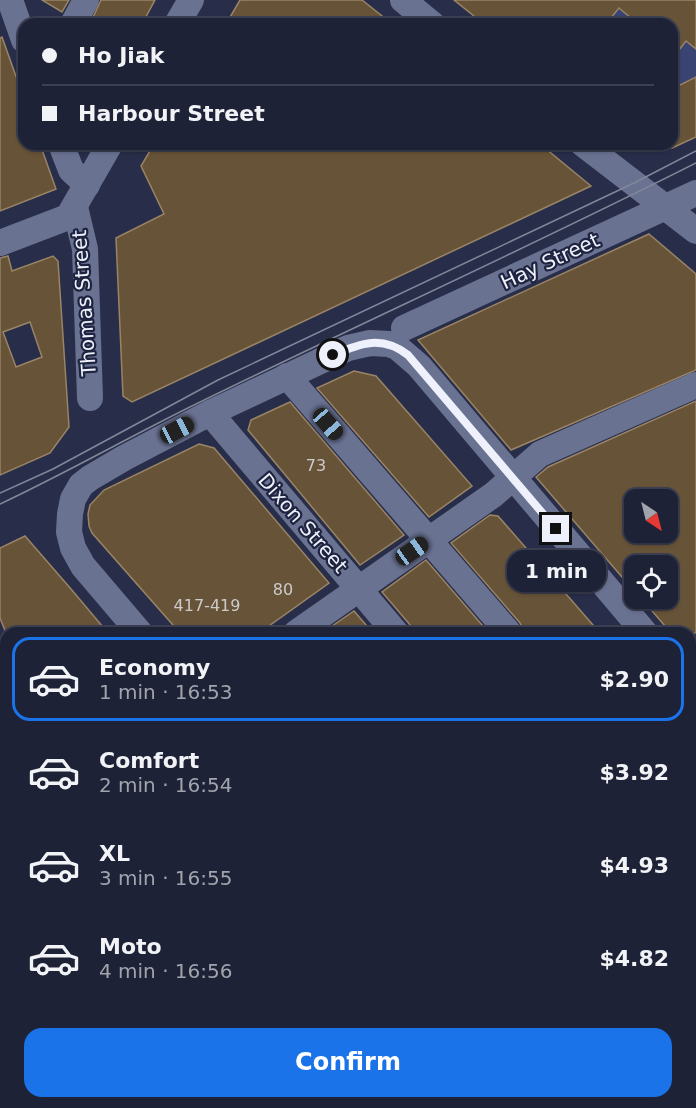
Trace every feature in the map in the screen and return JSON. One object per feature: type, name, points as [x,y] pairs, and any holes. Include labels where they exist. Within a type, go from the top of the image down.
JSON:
[{"type":"street","points":[[10,0],[18,21]]},
{"type":"street","points":[[76,18],[86,0]]},
{"type":"street","points":[[180,18],[190,0]]},
{"type":"street","points":[[403,0],[425,18]]},
{"type":"street","points":[[63,150],[71,170],[87,185]]},
{"type":"street","points":[[0,243],[66,219],[107,150]]},
{"type":"street","points":[[591,150],[696,231]]},
{"type":"street","name":"Hay Street","points":[[404,328],[696,193]]},
{"type":"street","name":"Thomas Street","points":[[75,207],[85,249],[90,398]]},
{"type":"street","points":[[135,627],[83,566],[70,539],[69,524],[73,499],[81,485],[210,413],[287,376],[358,345],[381,342],[397,347],[419,366],[640,627]]},
{"type":"street","points":[[287,376],[504,627]]},
{"type":"street","points":[[304,627],[492,495],[540,454],[696,385]]},
{"type":"street","name":"Dixon Street","points":[[210,413],[391,627]]},
{"type":"shaded area","points":[[625,0],[635,18],[611,18]]},
{"type":"shaded area","points":[[686,41],[696,49],[696,77],[678,86],[678,51]]},
{"type":"building","points":[[42,0],[69,0],[62,12]]},
{"type":"building","points":[[101,0],[155,0],[145,18],[93,18]]},
{"type":"building","points":[[240,0],[362,0],[384,18],[230,18]]},
{"type":"building","points":[[454,0],[696,0],[696,49],[686,41],[678,51],[678,18],[631,18],[619,8],[611,18],[476,18]]},
{"type":"building","points":[[2,37],[18,82],[18,150],[42,150],[56,189],[0,211],[0,38]]},
{"type":"building","points":[[696,77],[696,137],[678,145],[678,86]]},
{"type":"building","points":[[150,150],[547,150],[591,186],[132,402],[123,396],[116,238],[164,214],[141,166]]},
{"type":"building","points":[[649,234],[696,274],[696,370],[511,450],[418,340]]},
{"type":"building","points":[[8,256],[12,271],[53,256],[58,261],[69,427],[50,453],[0,475],[0,258]],"holes":[[[30,322],[42,357],[16,367],[3,332]]]},
{"type":"building","points":[[354,371],[376,376],[472,486],[429,517],[317,388]]},
{"type":"building","points":[[696,401],[696,627],[666,627],[650,609],[678,609],[678,555],[624,555],[624,579],[536,477],[548,467]]},
{"type":"building","points":[[290,402],[404,535],[360,565],[248,430],[251,420]]},
{"type":"building","points":[[199,444],[214,448],[329,583],[267,627],[175,627],[92,533],[88,514],[90,505],[104,490]]},
{"type":"building","points":[[490,515],[498,516],[595,627],[522,627],[451,543]]},
{"type":"building","points":[[25,536],[103,627],[4,627],[0,618],[0,548]]},
{"type":"building","points":[[426,560],[484,627],[412,627],[382,592]]},
{"type":"building","points":[[354,611],[368,627],[331,627]]},
{"type":"tram line","points":[[0,493],[53,469],[218,380],[634,183],[696,151]]},
{"type":"tram line","points":[[0,504],[194,405],[696,163]]},
{"type":"route","points":[[333,355],[358,345],[381,342],[397,347],[408,355],[556,529]]}]
